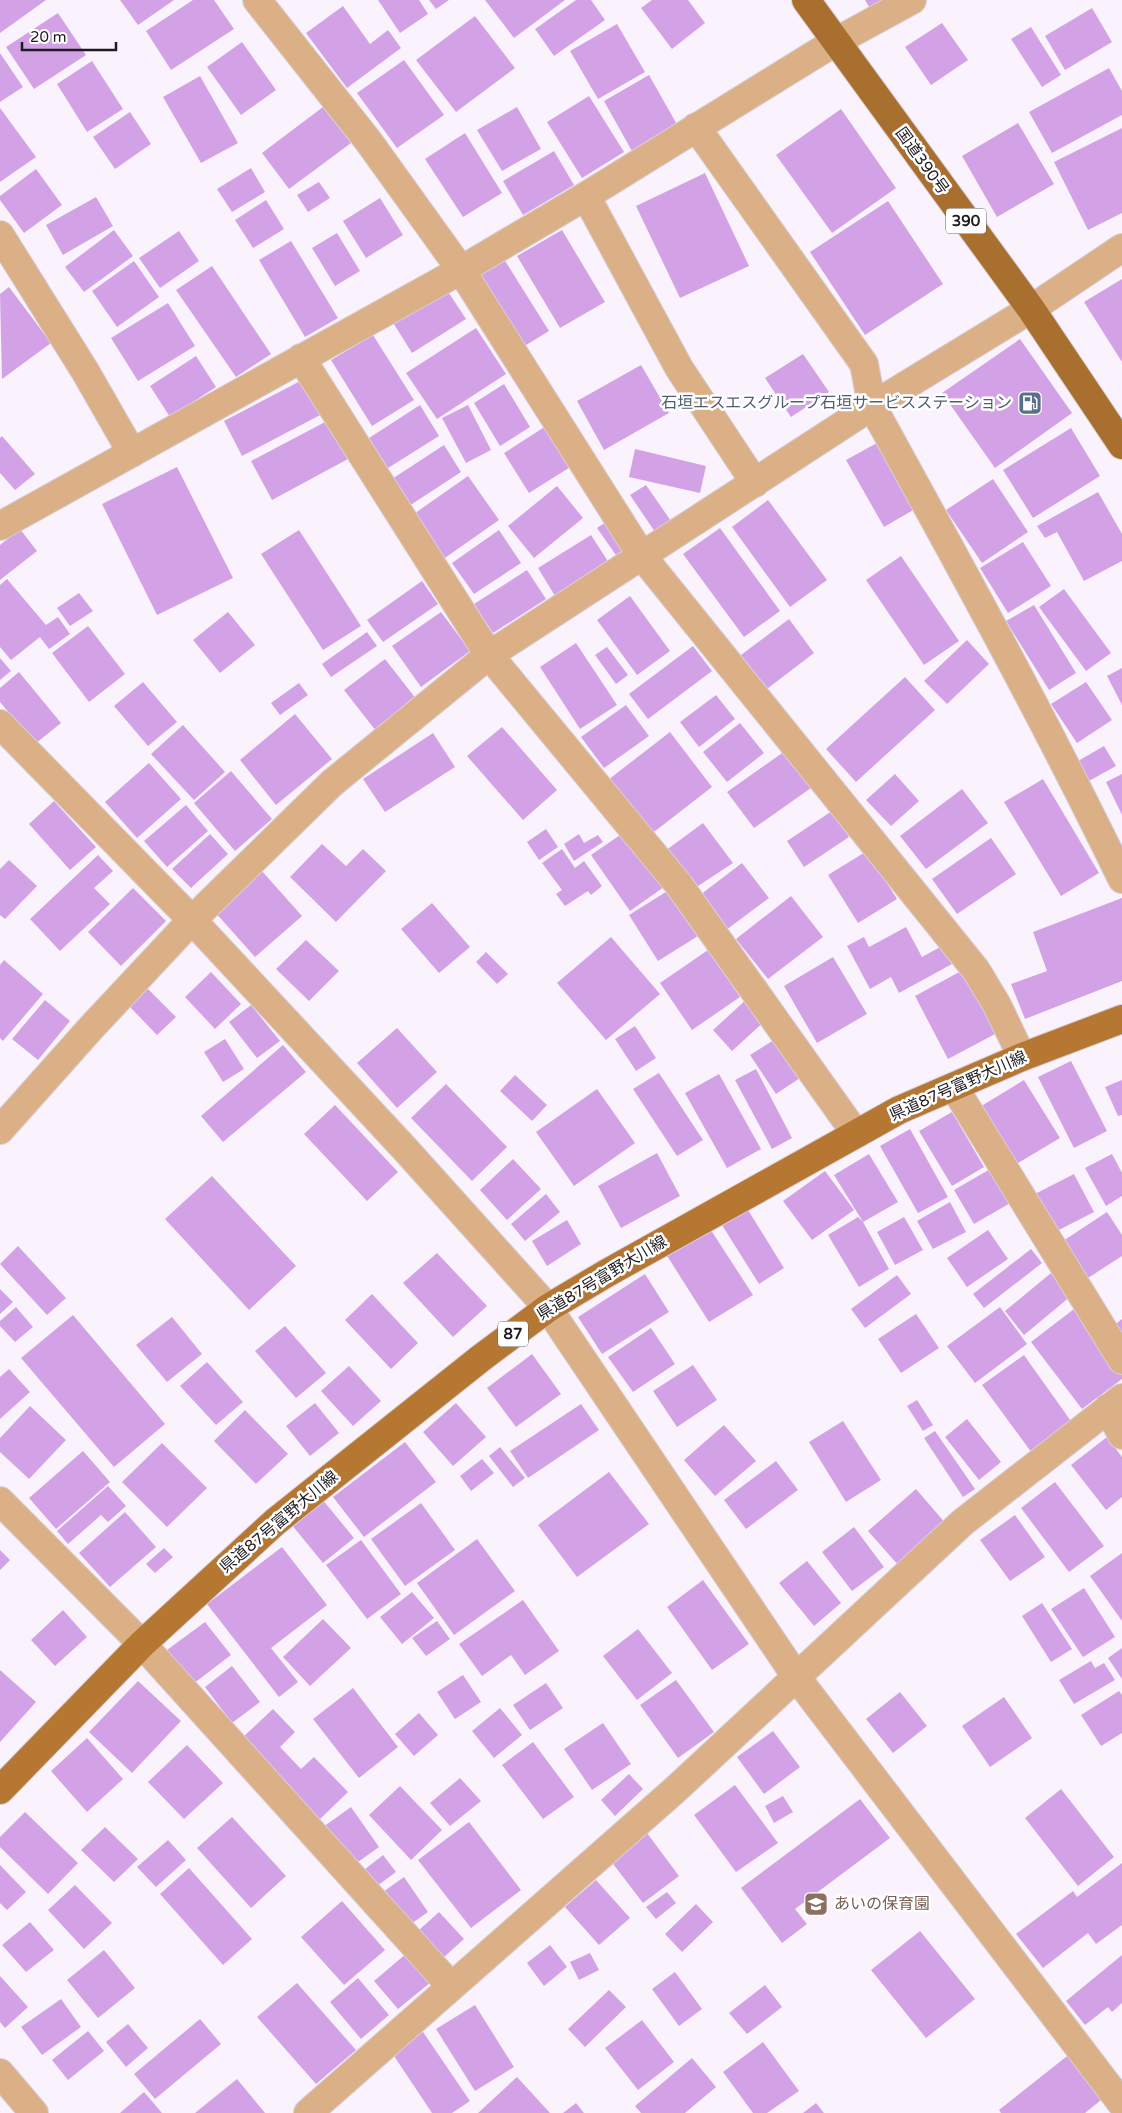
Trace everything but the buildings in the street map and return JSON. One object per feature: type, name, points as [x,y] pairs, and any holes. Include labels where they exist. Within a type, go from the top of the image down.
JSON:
[{"type":"highway","name":"国道390号","points":[[806,0],[1032,309],[1122,445]]},
{"type":"main road","name":"県道87号富野大川線","points":[[0,1790],[142,1644],[275,1522],[548,1308],[899,1110],[1022,1057],[1122,1019]]},
{"type":"street","points":[[257,0],[369,142],[461,270],[642,556],[976,970],[997,1005],[1022,1057]]},
{"type":"street","points":[[0,526],[461,270],[586,196],[835,42],[912,0]]},
{"type":"street","points":[[696,127],[864,364],[872,406],[996,630],[1122,879]]},
{"type":"street","points":[[586,196],[679,368],[755,483]]},
{"type":"street","points":[[0,235],[85,371],[132,453]]},
{"type":"street","points":[[0,1130],[90,1029],[192,920],[332,782],[489,655],[872,406],[1032,309],[1122,248]]},
{"type":"street","points":[[301,358],[489,655],[679,885],[856,1134]]},
{"type":"street","points":[[0,724],[192,920],[405,1149],[548,1308],[797,1678],[1122,2104]]},
{"type":"street","points":[[954,1087],[1122,1360]]},
{"type":"street","points":[[308,2113],[676,1789],[963,1522],[1115,1403],[1122,1436]]},
{"type":"street","points":[[0,1501],[142,1644],[451,1986]]},
{"type":"street","points":[[0,2073],[34,2113]]},
{"type":"place","name":"石垣エスエスグループ石垣サービスステーション","points":[[1030,403]]},
{"type":"place","name":"あいの保育園","points":[[816,1904]]}]
